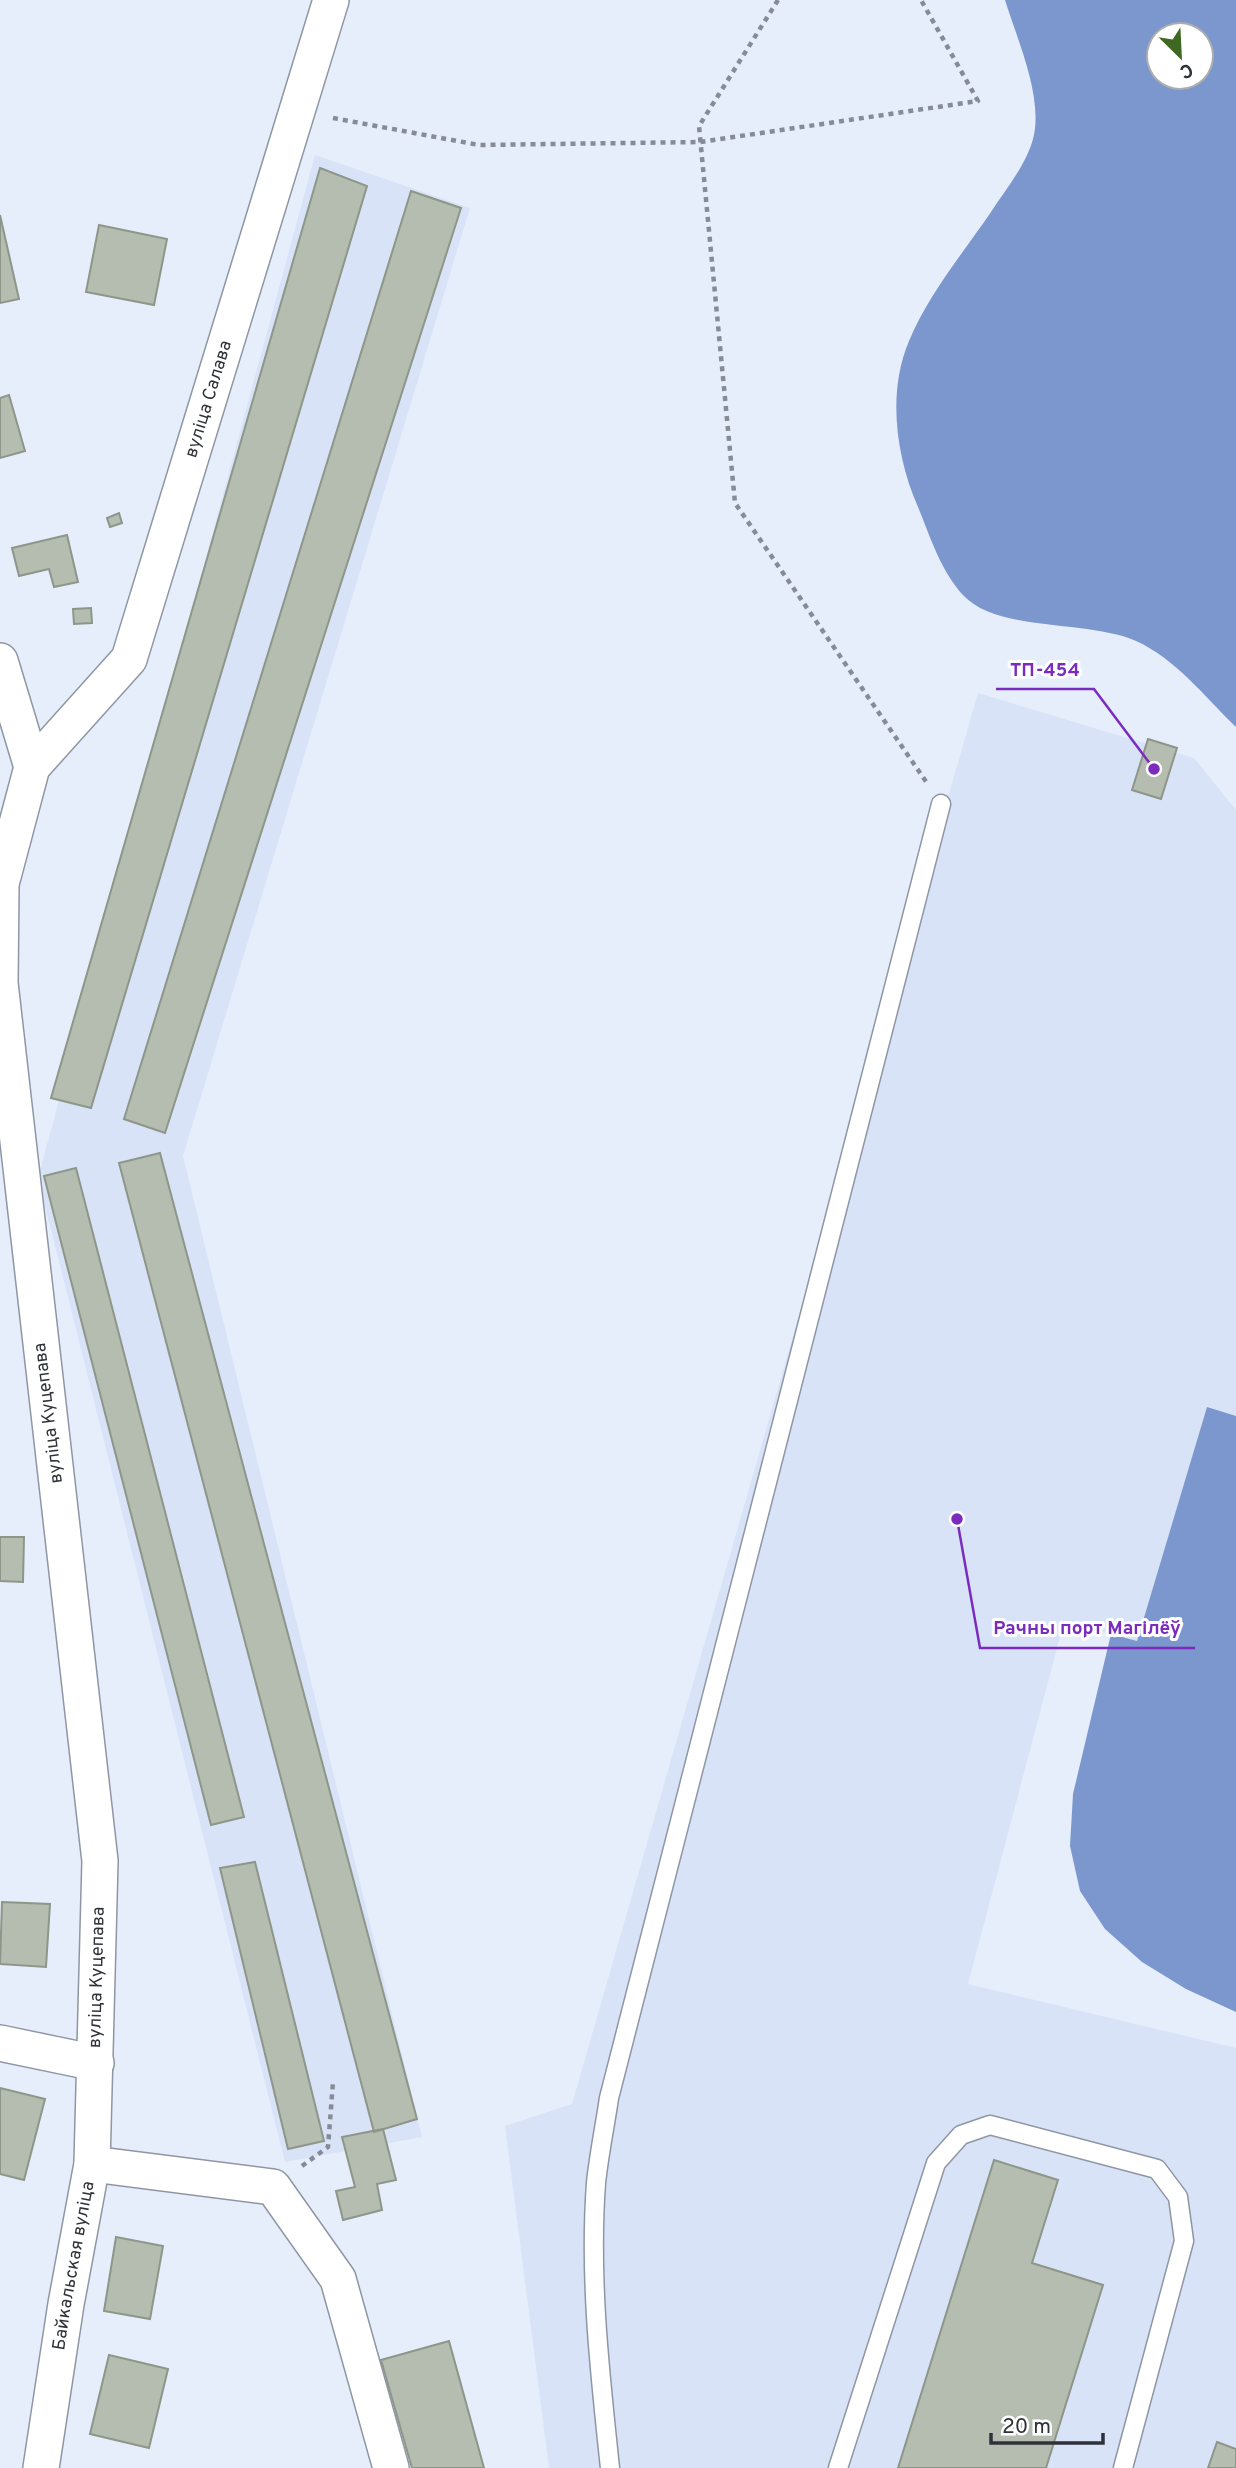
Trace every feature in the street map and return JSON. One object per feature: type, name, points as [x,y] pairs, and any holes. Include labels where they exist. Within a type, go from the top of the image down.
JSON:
[{"type":"street","name":"вуліца Салава","points":[[32,767],[129,659],[331,0]]},
{"type":"street","points":[[0,661],[32,767]]},
{"type":"street","name":"вуліца Куцепава","points":[[32,767],[1,884],[0,983],[100,1861],[96,2063]]},
{"type":"street","points":[[0,2043],[96,2063]]},
{"type":"street","name":"Байкальская вуліца","points":[[41,2468],[66,2304],[92,2164],[96,2063]]},
{"type":"street","points":[[92,2164],[273,2187],[338,2279],[391,2468]]},
{"type":"lane","points":[[610,2468],[598,2352],[594,2265],[596,2182],[609,2098],[941,804]]},
{"type":"lane","points":[[838,2468],[936,2163],[961,2135],[990,2125],[1157,2169],[1178,2197],[1184,2241],[1124,2468]]},
{"type":"path","points":[[778,0],[699,127],[734,503],[941,804]]},
{"type":"path","points":[[298,112],[479,145],[700,142],[978,101],[921,0]]},
{"type":"path","points":[[273,2187],[328,2147],[333,2082]]},
{"type":"shaded area","points":[[315,155],[470,208],[183,1156],[422,2137],[285,2162],[38,1178]]},
{"type":"shaded area","points":[[978,693],[1194,758],[1236,810],[1236,1416],[1207,1408],[1137,1641],[1064,1622],[968,1984],[1236,2048],[1236,2468],[549,2468],[505,2126],[572,2104]]},
{"type":"water","points":[[1005,0],[1236,0],[1236,727],[1177,668],[1136,641],[1094,630],[1021,621],[979,607],[964,596],[949,576],[910,488],[897,425],[896,403],[902,361],[917,324],[936,291],[1026,158],[1033,139],[1035,105],[1022,50]]},
{"type":"water","points":[[1207,1407],[1236,1416],[1236,2012],[1186,1989],[1142,1962],[1105,1929],[1080,1891],[1070,1846],[1073,1794],[1111,1634],[1137,1641]]},
{"type":"building","points":[[320,168],[367,186],[91,1108],[51,1098]]},
{"type":"building","points":[[411,191],[461,208],[165,1133],[124,1119]]},
{"type":"building","points":[[0,215],[19,299],[0,303]]},
{"type":"building","points":[[99,225],[167,239],[154,305],[86,292]]},
{"type":"building","points":[[9,395],[25,451],[0,458],[0,398]]},
{"type":"building","points":[[119,513],[122,523],[110,527],[107,518]]},
{"type":"building","points":[[67,535],[78,582],[54,587],[49,569],[19,576],[12,548]]},
{"type":"building","points":[[91,608],[92,623],[74,624],[73,609]]},
{"type":"building","points":[[1148,739],[1177,748],[1161,799],[1132,790]]},
{"type":"building","points":[[160,1153],[417,2119],[374,2132],[119,1163]]},
{"type":"building","points":[[76,1168],[244,1817],[211,1825],[44,1176]]},
{"type":"building","points":[[0,1537],[24,1537],[23,1582],[0,1581]]},
{"type":"building","points":[[255,1862],[324,2141],[288,2149],[220,1868]]},
{"type":"building","points":[[2,1902],[50,1904],[46,1967],[0,1964]]},
{"type":"building","points":[[0,2088],[45,2099],[24,2180],[0,2174]]},
{"type":"building","points":[[383,2129],[396,2180],[377,2184],[382,2210],[343,2220],[336,2191],[355,2187],[342,2137]]},
{"type":"building","points":[[994,2160],[1058,2180],[1032,2263],[1103,2285],[1046,2468],[898,2468]]},
{"type":"building","points":[[116,2237],[163,2246],[150,2319],[104,2311]]},
{"type":"building","points":[[449,2341],[484,2468],[412,2468],[381,2360]]},
{"type":"building","points":[[109,2355],[168,2369],[149,2448],[90,2434]]},
{"type":"building","points":[[1217,2442],[1236,2449],[1236,2468],[1208,2468]]},
{"type":"place","name":"ТП-454","points":[[1154,769]]},
{"type":"place","name":"Рачны порт Магілёў","points":[[957,1519]]}]
